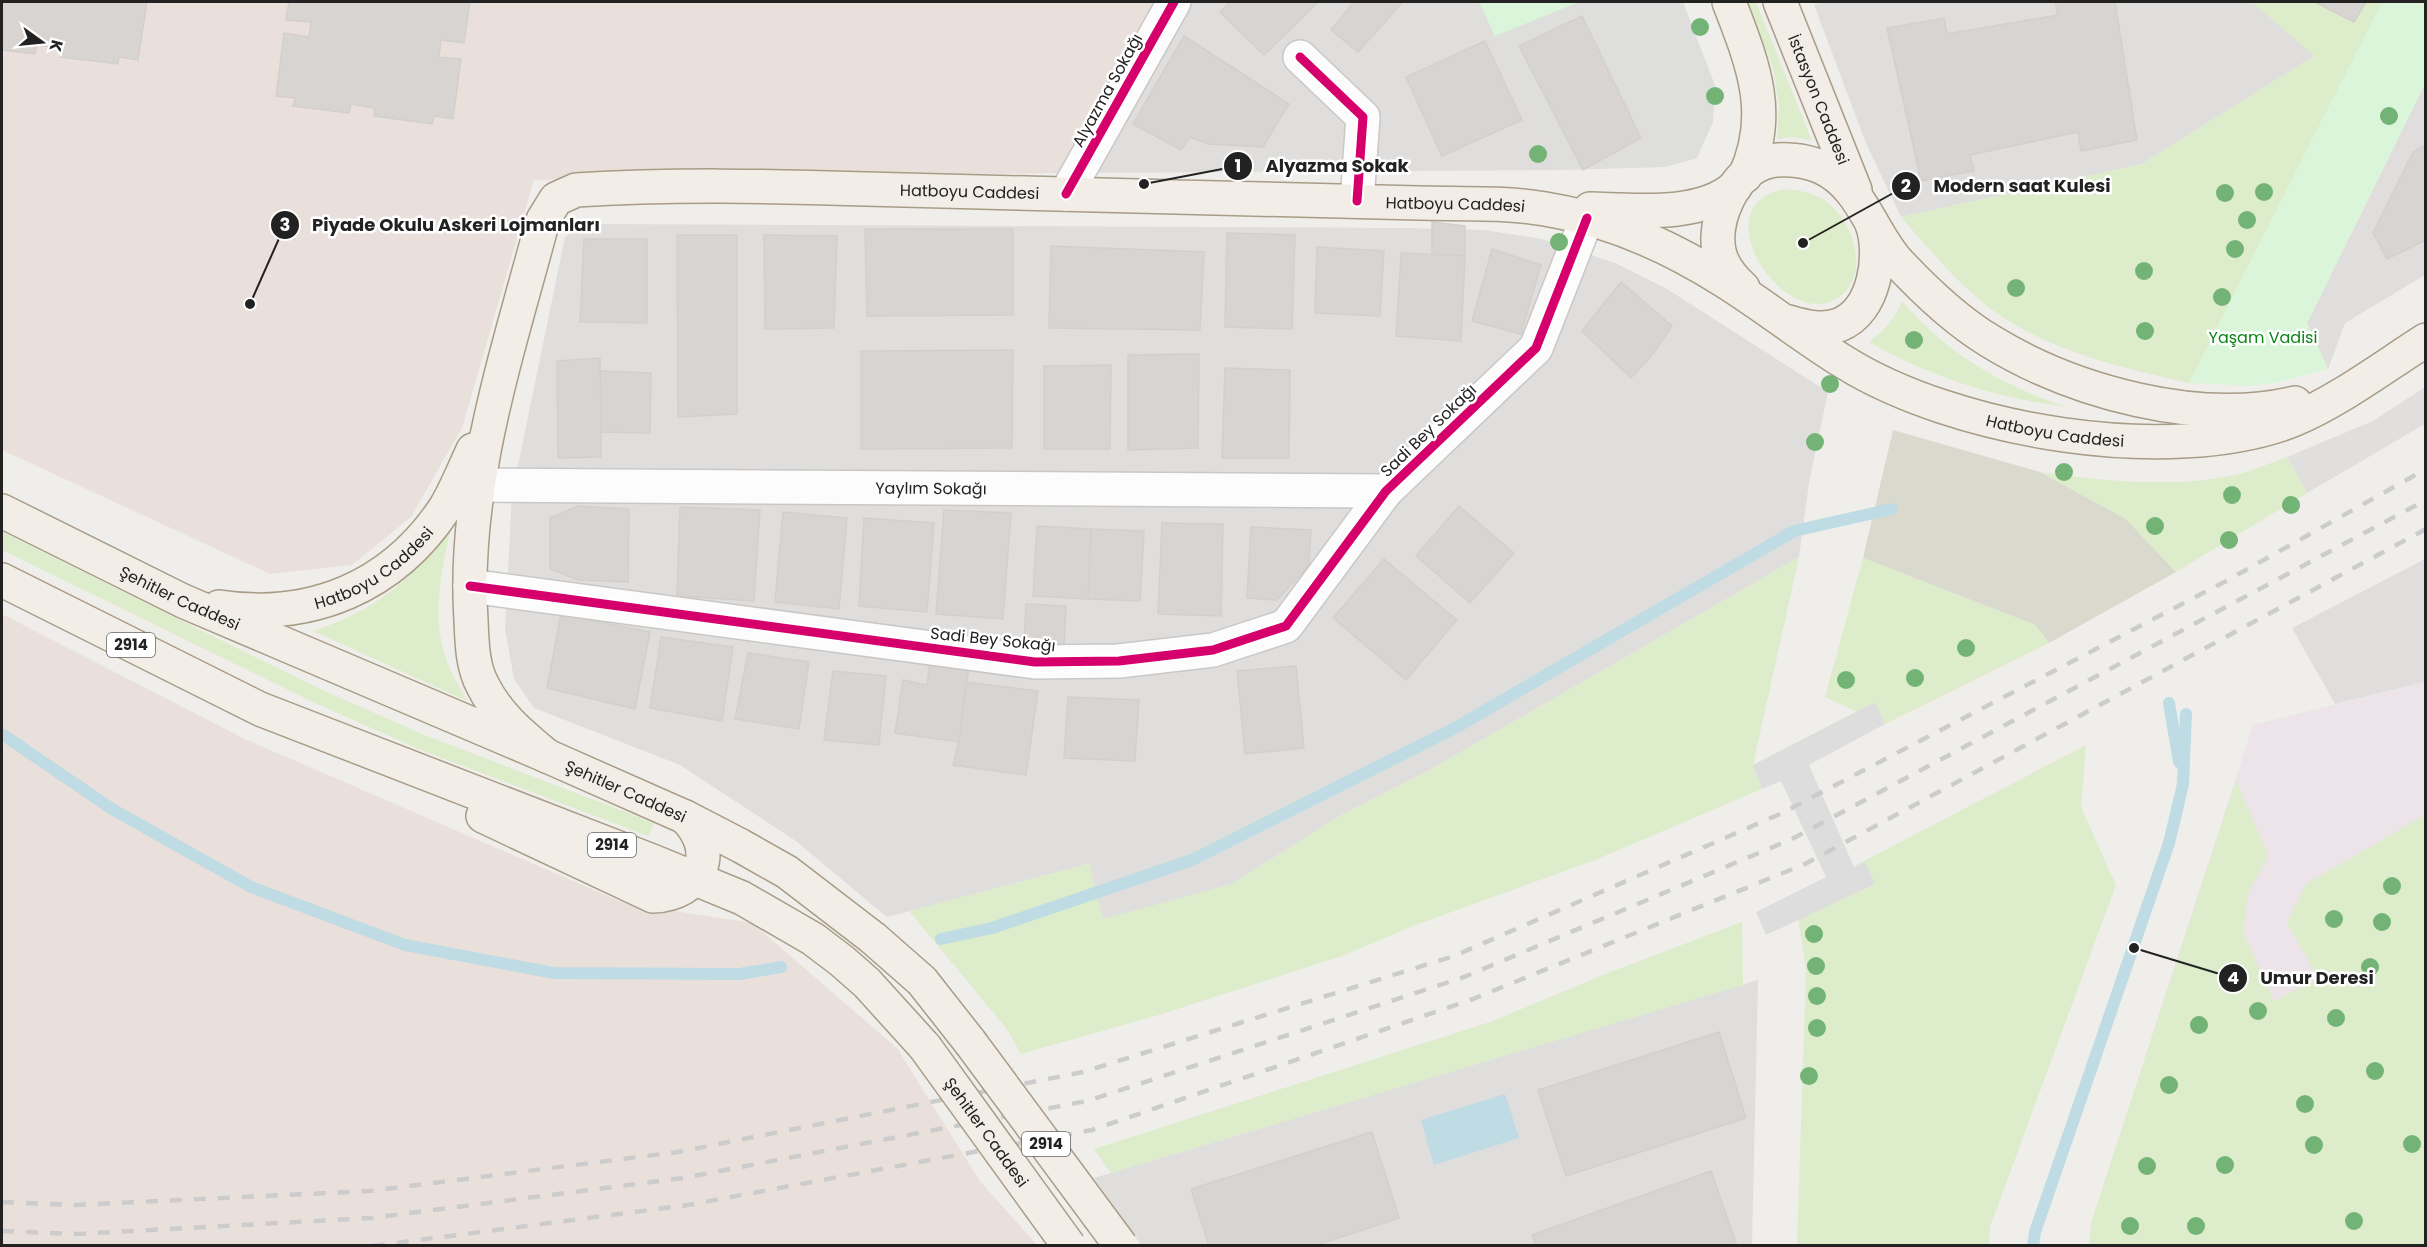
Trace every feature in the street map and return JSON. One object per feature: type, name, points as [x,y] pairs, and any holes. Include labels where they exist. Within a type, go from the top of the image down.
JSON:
[{"type":"main road","points":[[1519,206],[1627,210],[1687,208],[1725,196],[1740,181],[1755,153],[1760,112],[1751,59],[1729,2]]},
{"type":"main road","name":"İstasyon Caddesi","points":[[1780,2],[1834,141],[1865,211]]},
{"type":"main road","name":"Hatboyu Caddesi","points":[[1865,211],[1877,237],[1878,261],[1871,288],[1853,316],[1841,324],[1815,328],[1790,323],[1764,307],[1731,276],[1719,252],[1719,225],[1728,200],[1740,181],[1763,163],[1799,161],[1821,167],[1829,172],[1865,211],[1895,258],[1923,288],[1966,326],[2033,364],[2104,391],[2171,405],[2244,410],[2311,399],[2362,381]]},
{"type":"main road","name":"Hatboyu Caddesi","points":[[547,756],[504,720],[482,686],[474,658],[470,547],[477,485],[493,411],[543,220],[556,199],[576,190],[741,186],[1357,201],[1541,208],[1587,218],[1672,251],[1723,280],[1858,371],[1913,396],[1997,422],[2091,438],[2179,442],[2250,434],[2296,419],[2362,381],[2426,340]]},
{"type":"main road","name":"Hatboyu Caddesi","points":[[183,601],[240,610],[285,610],[327,602],[354,591],[411,550],[445,508],[493,411]]},
{"type":"main road","name":"Şehitler Caddesi","points":[[2,511],[183,601],[685,817],[787,872],[873,938],[922,981],[1121,1245]]},
{"type":"main road","name":"Şehitler Caddesi","points":[[2,580],[260,709],[694,878],[751,903],[813,939],[867,983],[925,1047],[1069,1245]]},
{"type":"main road","points":[[685,817],[695,827],[702,840],[703,855],[700,869],[694,878]]},
{"type":"street","name":"Alyazma Sokağı","points":[[1066,194],[1174,2]]},
{"type":"street","points":[[1300,57],[1363,117],[1357,201]]},
{"type":"street","name":"Sadi Bey Sokağı","points":[[470,586],[1035,662],[1119,661],[1213,650],[1286,626],[1386,491],[1536,348],[1587,218]]},
{"type":"street","name":"Yaylım Sokağı","points":[[477,485],[1386,491]]},
{"type":"shaded area","points":[[2,2],[1157,2],[1065,173],[534,180],[462,428],[411,517],[352,565],[270,574],[2,450]]},
{"type":"shaded area","points":[[1157,2],[1479,2],[1563,170],[1065,173]]},
{"type":"shaded area","points":[[1479,2],[1683,2],[1715,85],[1713,122],[1697,158],[1666,167],[1563,170]]},
{"type":"shaded area","points":[[1821,2],[2382,2],[2345,75],[2314,56],[2142,164],[1901,217],[1865,141],[1814,5]]},
{"type":"shaded area","points":[[2425,84],[2425,275],[2345,323],[2328,369],[2307,323]]},
{"type":"shaded area","points":[[584,224],[1408,228],[1484,230],[1542,239],[1615,263],[1667,289],[1828,392],[1809,483],[1799,557],[1428,771],[1341,815],[1232,884],[1102,920],[1088,864],[887,917],[796,841],[680,765],[534,708],[514,679],[505,629],[512,495],[565,237]]},
{"type":"shaded area","points":[[2425,387],[2425,424],[2307,493],[2287,457],[2373,421]]},
{"type":"shaded area","points":[[1893,430],[2040,472],[2126,519],[2176,572],[2049,643],[2035,625],[1863,558]]},
{"type":"shaded area","points":[[2425,559],[2425,682],[2335,704],[2292,628]]},
{"type":"shaded area","points":[[2,614],[245,739],[624,903],[752,923],[897,1048],[980,1181],[1037,1245],[2,1245]]},
{"type":"shaded area","points":[[2425,682],[2425,1245],[2089,1246],[2091,1223],[2253,725]]},
{"type":"shaded area","points":[[1758,980],[1752,1245],[1141,1245],[1094,1178]]},
{"type":"green space","points":[[1479,2],[1579,2],[1495,36]]},
{"type":"green space","points":[[1746,2],[1756,2],[1812,141],[1794,137],[1777,139],[1779,105],[1773,67]]},
{"type":"green space","points":[[2252,2],[2315,2],[2354,22],[2366,2],[2382,2],[2189,383],[2088,357],[2017,326],[1969,291],[1901,217],[2142,164],[2314,56]]},
{"type":"green space","name":"Yaşam Vadisi","points":[[2382,2],[2425,2],[2425,84],[2307,323],[2328,369],[2279,382],[2250,386],[2189,383]]},
{"type":"green space","points":[[1785,189],[1813,194],[1821,198],[1843,219],[1850,233],[1855,249],[1856,265],[1853,279],[1845,292],[1832,301],[1811,303],[1791,295],[1772,280],[1757,259],[1749,237],[1750,216],[1761,199]]},
{"type":"green space","points":[[1902,301],[1938,337],[1978,366],[2021,389],[2068,407],[2016,398],[1966,385],[1916,366],[1869,342],[1888,324]]},
{"type":"green space","points":[[2287,457],[2307,493],[2176,572],[2126,519],[2040,472],[2115,481],[2190,481],[2239,474]]},
{"type":"green space","points":[[458,499],[444,560],[439,624],[448,664],[467,701],[313,631],[364,609],[408,577],[436,543]]},
{"type":"green space","points":[[2,532],[322,690],[427,736],[654,823],[648,836],[421,750],[317,704],[2,550]]},
{"type":"green space","points":[[1799,557],[1753,765],[1762,789],[1595,860],[1413,926],[1342,956],[1159,1015],[1021,1054],[1006,1028],[909,911],[1089,864],[1103,919],[1232,884],[1341,815],[1428,771]]},
{"type":"green space","points":[[1863,558],[2035,625],[2049,643],[1885,724],[1875,702],[1857,712],[1825,697]]},
{"type":"green space","points":[[2086,745],[2081,807],[2116,885],[1990,1227],[1989,1245],[1797,1245],[1806,971],[1795,897]]},
{"type":"green space","points":[[2236,780],[2268,856],[2248,894],[2243,932],[2274,1001],[2318,978],[2287,923],[2306,884],[2425,815],[2425,1245],[2089,1245],[2091,1223]]},
{"type":"green space","points":[[1742,922],[1743,985],[1111,1173],[1094,1149],[1493,1021],[1600,976]]},
{"type":"water","points":[[1505,1094],[1519,1138],[1434,1165],[1421,1120]]},
{"type":"pier","points":[[1875,702],[1885,724],[1809,765],[1854,867],[1865,862],[1875,884],[1766,935],[1756,912],[1826,877],[1781,781],[1762,789],[1753,765]]},
{"type":"building","points":[[2,2],[147,2],[138,60],[119,57],[118,64],[60,57],[60,48],[37,45],[35,54],[2,50]]},
{"type":"building","points":[[289,2],[470,2],[464,43],[441,40],[439,57],[461,59],[453,119],[434,116],[432,124],[374,116],[374,108],[351,104],[349,113],[293,106],[295,98],[276,96],[284,33],[309,37],[311,22],[286,20]]},
{"type":"building","points":[[1230,2],[1318,2],[1264,55],[1220,12]]},
{"type":"building","points":[[1354,2],[1403,2],[1358,52],[1331,30]]},
{"type":"building","points":[[2055,2],[2115,2],[2137,140],[2081,151],[2078,132],[1970,155],[1974,171],[1921,181],[1887,28],[1944,18],[1947,34],[2058,15]]},
{"type":"building","points":[[2315,2],[2366,2],[2354,22]]},
{"type":"building","points":[[1582,16],[1641,138],[1583,170],[1519,46]]},
{"type":"building","points":[[1184,36],[1289,104],[1263,147],[1208,144],[1190,137],[1181,150],[1133,124]]},
{"type":"building","points":[[1485,41],[1522,120],[1442,156],[1406,77]]},
{"type":"building","points":[[2426,145],[2426,240],[2387,259],[2373,233],[2413,152]]},
{"type":"building","points":[[1432,222],[1465,226],[1465,256],[1432,254]]},
{"type":"building","points":[[865,229],[1013,229],[1013,315],[867,316]]},
{"type":"building","points":[[1227,233],[1295,235],[1292,329],[1225,327]]},
{"type":"building","points":[[677,235],[737,235],[737,414],[678,417]]},
{"type":"building","points":[[764,235],[837,236],[834,328],[765,329]]},
{"type":"building","points":[[584,239],[647,239],[647,323],[580,322]]},
{"type":"building","points":[[1051,246],[1204,252],[1200,330],[1049,328]]},
{"type":"building","points":[[1317,247],[1384,251],[1380,316],[1315,313]]},
{"type":"building","points":[[1492,249],[1541,265],[1521,334],[1472,321]]},
{"type":"building","points":[[1401,253],[1465,256],[1461,341],[1396,336]]},
{"type":"building","points":[[1621,282],[1672,326],[1653,354],[1631,378],[1582,331]]},
{"type":"building","points":[[1013,350],[1012,448],[861,449],[861,351]]},
{"type":"building","points":[[1199,354],[1198,448],[1128,450],[1128,355]]},
{"type":"building","points":[[600,358],[601,457],[558,458],[557,361]]},
{"type":"building","points":[[1111,365],[1110,449],[1044,449],[1044,366]]},
{"type":"building","points":[[1225,368],[1290,370],[1289,458],[1222,458]]},
{"type":"building","points":[[600,371],[651,373],[650,433],[601,432]]},
{"type":"building","points":[[578,506],[629,509],[628,582],[578,580],[550,569],[550,518]]},
{"type":"building","points":[[1459,506],[1514,553],[1470,603],[1416,556]]},
{"type":"building","points":[[680,507],[760,510],[754,601],[677,596]]},
{"type":"building","points":[[944,510],[1011,513],[1003,619],[936,614]]},
{"type":"building","points":[[783,512],[847,518],[839,609],[775,602]]},
{"type":"building","points":[[864,518],[934,523],[927,612],[859,606]]},
{"type":"building","points":[[1162,523],[1223,524],[1221,616],[1158,614]]},
{"type":"building","points":[[1037,526],[1091,529],[1088,599],[1033,596]]},
{"type":"building","points":[[1251,527],[1311,530],[1309,565],[1277,600],[1247,598]]},
{"type":"building","points":[[1091,529],[1144,531],[1140,601],[1088,599]]},
{"type":"building","points":[[1384,559],[1457,620],[1406,680],[1333,618]]},
{"type":"building","points":[[1026,604],[1066,606],[1064,647],[1024,645]]},
{"type":"building","points":[[561,614],[650,632],[635,709],[547,688]]},
{"type":"building","points":[[661,637],[733,647],[722,721],[650,708]]},
{"type":"building","points":[[748,653],[809,662],[799,729],[735,719]]},
{"type":"building","points":[[930,660],[969,666],[959,742],[895,733],[903,680],[927,685]]},
{"type":"building","points":[[1296,666],[1304,748],[1245,754],[1237,671]]},
{"type":"building","points":[[833,671],[886,676],[879,745],[824,740]]},
{"type":"building","points":[[966,682],[1038,691],[1026,775],[953,765],[959,742]]},
{"type":"building","points":[[1068,697],[1139,700],[1135,761],[1064,758]]},
{"type":"building","points":[[1719,1032],[1746,1118],[1566,1176],[1538,1090]]},
{"type":"building","points":[[1372,1132],[1399,1218],[1314,1246],[1209,1246],[1191,1189]]},
{"type":"building","points":[[1711,1171],[1737,1246],[1536,1246],[1532,1235]]},
{"type":"waterway","points":[[941,939],[992,928],[1192,860],[1455,728],[1794,531],[1892,509]]},
{"type":"waterway","points":[[2169,703],[2179,762]]},
{"type":"waterway","points":[[2033,1246],[2035,1232],[2169,843],[2183,784],[2186,714]]},
{"type":"waterway","points":[[2,734],[112,809],[251,887],[405,945],[554,973],[740,974],[781,967]]},
{"type":"railway","points":[[2,1202],[75,1205],[369,1191],[678,1152],[1083,1072],[1454,956],[1780,814],[2228,580],[2426,469]]},
{"type":"railway","points":[[2,1231],[77,1234],[371,1218],[683,1178],[1087,1101],[1464,977],[1792,839],[2426,500]]},
{"type":"railway","points":[[373,1246],[688,1205],[1092,1130],[1473,999],[1805,864],[2426,529]]},
{"type":"cycle path","points":[[1066,194],[1174,2]]},
{"type":"cycle path","points":[[1300,57],[1363,117],[1357,201]]},
{"type":"cycle path","points":[[470,586],[1035,662],[1119,661],[1213,650],[1286,626],[1386,491],[1536,348],[1587,218]]},
{"type":"place","name":"Alyazma Sokak","points":[[1144,184]]},
{"type":"place","name":"Modern saat Kulesi","points":[[1803,243]]},
{"type":"place","name":"Piyade Okulu Askeri Lojmanları","points":[[250,304]]},
{"type":"place","name":"Umur Deresi","points":[[2134,948]]}]
